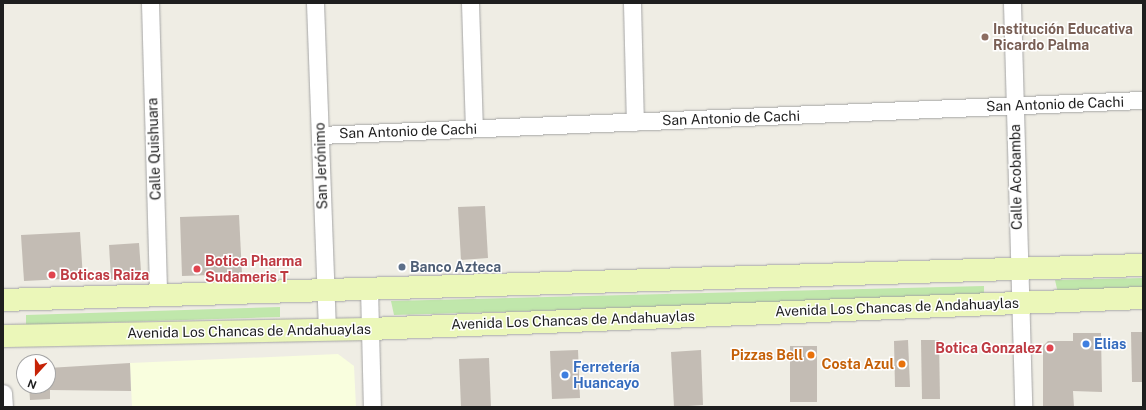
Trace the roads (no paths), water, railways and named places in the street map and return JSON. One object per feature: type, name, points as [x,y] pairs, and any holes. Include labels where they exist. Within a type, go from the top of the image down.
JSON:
[{"type":"main road","points":[[3,300],[1143,265]]},
{"type":"main road","name":"Avenida Los Chancas de Andahuaylas","points":[[3,336],[370,329],[1143,298]]},
{"type":"street","name":"Calle Quishuara","points":[[150,3],[158,295]]},
{"type":"street","name":"San Jerónimo","points":[[315,3],[327,329]]},
{"type":"street","points":[[470,3],[474,128]]},
{"type":"street","points":[[632,3],[636,122]]},
{"type":"street","name":"Calle Acobamba","points":[[1012,3],[1023,407]]},
{"type":"street","name":"San Antonio de Cachi","points":[[320,135],[1143,100]]},
{"type":"street","points":[[369,288],[372,407]]},
{"type":"street","points":[[3,393],[4,407]]},
{"type":"place","name":"Institución Educativa Ricardo Palma","points":[[985,37]]},
{"type":"place","name":"Banco Azteca","points":[[402,267]]},
{"type":"place","name":"Botica Pharma Sudameris T","points":[[197,269]]},
{"type":"place","name":"Boticas Raiza","points":[[52,275]]},
{"type":"place","name":"Elias","points":[[1086,344]]},
{"type":"place","name":"Botica Gonzalez","points":[[1050,348]]},
{"type":"place","name":"Pizzas Bell","points":[[811,355]]},
{"type":"place","name":"Costa Azul","points":[[902,364]]},
{"type":"place","name":"Ferretería Huancayo","points":[[565,375]]}]
